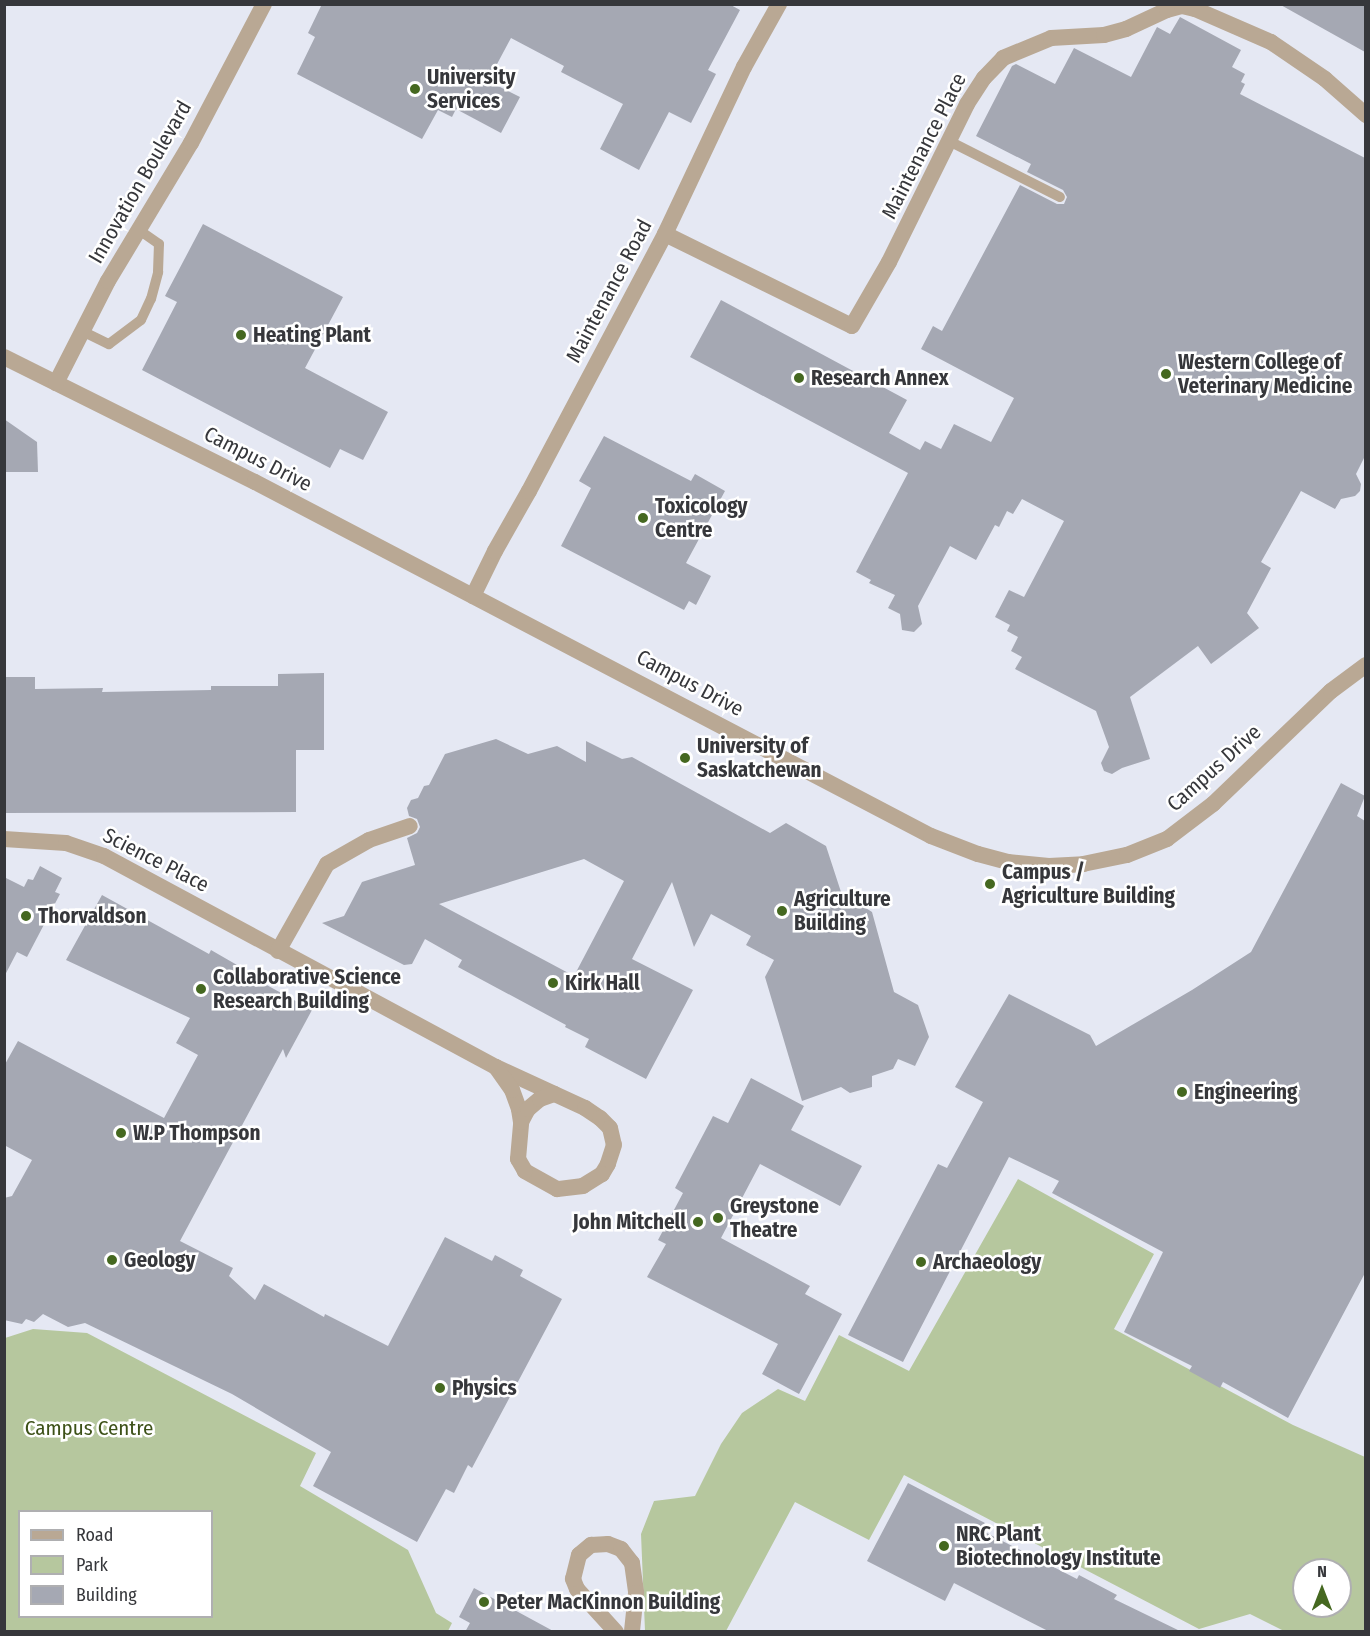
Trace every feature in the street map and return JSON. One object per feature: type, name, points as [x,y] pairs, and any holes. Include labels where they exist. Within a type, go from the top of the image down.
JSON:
[{"type":"street","name":"Innovation Boulevard","points":[[56,383],[82,331],[191,143],[264,4]]},
{"type":"street","name":"Maintenance Road","points":[[473,596],[665,234],[739,77],[778,4]]},
{"type":"street","name":"Maintenance Place","points":[[665,234],[852,326],[885,271],[968,104],[984,78],[1003,58],[1051,38],[1104,35],[1140,24],[1167,10],[1182,6],[1195,9],[1271,42],[1325,79],[1365,115]]},
{"type":"street","name":"Campus Drive","points":[[4,357],[255,482],[931,836],[978,854],[1018,864],[1049,866],[1083,864],[1127,855],[1167,839],[1213,804],[1331,691],[1365,665]]},
{"type":"street","points":[[278,951],[327,864],[369,840],[410,826]]},
{"type":"street","name":"Science Place","points":[[4,839],[66,843],[104,856],[496,1067],[585,1108],[610,1128],[614,1145],[602,1174],[583,1186],[557,1189],[525,1171],[518,1160],[521,1122],[512,1090],[496,1067]]},
{"type":"street","points":[[521,1122],[528,1109],[540,1099],[554,1094]]},
{"type":"street","points":[[616,1632],[577,1589],[573,1571],[585,1549],[591,1545],[608,1544],[621,1549],[632,1563],[635,1604],[632,1632]]},
{"type":"lane","points":[[951,141],[1060,197]]},
{"type":"lane","points":[[82,331],[109,344],[141,320],[151,299],[158,272],[159,244],[139,230]]},
{"type":"green space","points":[[1018,1179],[1154,1254],[1114,1329],[1293,1425],[1365,1457],[1365,1631],[1284,1631],[1250,1614],[1199,1629],[904,1475],[869,1540],[795,1502],[726,1631],[645,1631],[641,1534],[654,1501],[695,1496],[721,1444],[742,1413],[778,1389],[805,1401],[839,1335],[909,1371]]},
{"type":"green space","name":"Campus Centre","points":[[33,1329],[87,1333],[316,1453],[300,1486],[408,1550],[436,1613],[452,1623],[448,1631],[5,1631],[5,1338]]},
{"type":"building","name":"University Services","points":[[322,4],[729,4],[740,10],[708,70],[716,74],[691,123],[669,112],[639,170],[600,149],[623,104],[561,72],[564,66],[511,38],[488,81],[520,97],[501,133],[456,109],[452,117],[438,110],[422,139],[297,74],[315,37],[308,33]]},
{"type":"building","points":[[1279,4],[1365,4],[1365,52]]},
{"type":"building","name":"Western College of Veterinary Medicine","points":[[1180,17],[1241,50],[1232,67],[1245,74],[1241,82],[1245,84],[1240,94],[1365,158],[1365,456],[1356,474],[1361,484],[1360,491],[1355,496],[1341,499],[1335,509],[1301,491],[1261,562],[1271,568],[1247,613],[1259,628],[1211,664],[1198,646],[1130,697],[1150,759],[1122,768],[1112,774],[1104,771],[1101,763],[1109,747],[1096,711],[1015,669],[1022,657],[1011,651],[1018,637],[1007,631],[1010,625],[995,617],[1009,590],[1024,597],[1064,521],[1022,499],[1013,514],[1007,511],[999,527],[995,525],[976,560],[950,546],[918,606],[922,624],[914,632],[902,630],[900,614],[888,608],[895,595],[869,583],[871,580],[856,572],[908,473],[690,357],[721,300],[907,400],[889,433],[920,450],[925,441],[941,449],[954,424],[991,442],[1014,398],[921,349],[933,326],[942,331],[1020,185],[1057,204],[1064,204],[1067,197],[1063,190],[1027,172],[1031,164],[976,136],[1012,66],[1016,64],[1055,84],[1074,48],[1131,77],[1157,27],[1170,34]]},
{"type":"building","name":"Heating Plant","points":[[203,224],[343,297],[305,368],[388,412],[363,460],[340,449],[330,468],[142,370],[177,302],[165,296]]},
{"type":"building","points":[[4,419],[37,442],[38,472],[4,472]]},
{"type":"building","name":"Toxicology Centre","points":[[604,436],[691,481],[695,474],[725,491],[686,563],[711,576],[696,605],[689,601],[684,610],[561,546],[591,488],[579,481]]},
{"type":"building","points":[[324,673],[324,750],[296,750],[296,812],[4,813],[4,677],[35,677],[35,689],[103,688],[102,692],[211,690],[211,686],[278,686],[278,674]]},
{"type":"building","name":"Agriculture Building","points":[[496,739],[528,754],[557,746],[586,762],[586,741],[622,759],[632,757],[770,833],[786,823],[826,846],[841,892],[872,912],[894,992],[918,1005],[929,1037],[915,1066],[898,1059],[893,1069],[872,1076],[872,1087],[850,1093],[841,1087],[802,1101],[765,977],[774,960],[746,945],[751,936],[711,914],[694,947],[672,882],[632,959],[693,990],[646,1079],[585,1047],[589,1039],[565,1027],[566,1025],[458,967],[462,960],[425,939],[412,964],[404,965],[322,923],[344,916],[362,882],[415,865],[407,838],[417,833],[420,827],[417,819],[409,816],[407,808],[411,800],[418,798],[424,786],[429,785],[445,754]],"holes":[[[584,859],[624,881],[574,976],[439,904]]]},
{"type":"building","name":"Engineering","points":[[1341,783],[1365,796],[1357,816],[1365,821],[1365,1273],[1288,1418],[1223,1382],[1220,1388],[1189,1371],[1192,1366],[1124,1332],[1163,1252],[1052,1193],[1059,1181],[1009,1157],[903,1362],[848,1335],[938,1164],[947,1168],[983,1102],[955,1087],[1009,994],[1090,1035],[1096,1046],[1192,990],[1251,952]]},
{"type":"building","name":"Thorvaldson","points":[[40,866],[62,878],[55,892],[60,894],[27,957],[17,952],[4,977],[4,877],[24,887],[28,879],[33,880]]},
{"type":"building","points":[[102,895],[209,954],[211,950],[237,965],[232,966],[312,1010],[286,1058],[283,1049],[180,1241],[233,1268],[229,1276],[255,1300],[264,1284],[324,1317],[325,1314],[388,1346],[445,1237],[492,1261],[495,1255],[523,1270],[520,1276],[562,1299],[472,1468],[468,1465],[454,1493],[446,1489],[417,1542],[313,1486],[331,1452],[232,1394],[85,1323],[68,1327],[43,1314],[34,1322],[26,1319],[22,1324],[4,1320],[4,1198],[12,1196],[32,1160],[4,1145],[4,1066],[18,1041],[164,1118],[198,1055],[176,1043],[190,1018],[66,960]]},
{"type":"building","name":"John Mitchell","points":[[751,1078],[804,1106],[791,1130],[862,1166],[840,1206],[760,1164],[721,1238],[810,1286],[805,1294],[842,1314],[799,1394],[762,1374],[778,1344],[647,1277],[666,1244],[658,1240],[683,1193],[675,1188],[713,1116],[728,1123]]},
{"type":"building","name":"NRC Plant Biotechnology Institute","points":[[908,1483],[985,1523],[981,1530],[1077,1579],[1079,1575],[1117,1595],[1114,1599],[1182,1632],[1050,1632],[954,1583],[945,1601],[867,1561]]},
{"type":"building","name":"Peter MacKinnon Building","points":[[474,1588],[555,1632],[465,1632],[470,1623],[459,1617]]},
{"type":"place","name":"University Services","points":[[415,89]]},
{"type":"place","name":"Heating Plant","points":[[241,335]]},
{"type":"place","name":"Western College of Veterinary Medicine","points":[[1166,374]]},
{"type":"place","name":"Research Annex","points":[[799,378]]},
{"type":"place","name":"Toxicology Centre","points":[[643,518]]},
{"type":"place","name":"University of Saskatchewan","points":[[685,758]]},
{"type":"place","name":"Campus / Agriculture Building","points":[[990,884]]},
{"type":"place","name":"Agriculture Building","points":[[782,911]]},
{"type":"place","name":"Thorvaldson","points":[[26,916]]},
{"type":"place","name":"Kirk Hall","points":[[553,983]]},
{"type":"place","name":"Collaborative Science Research Building","points":[[201,989]]},
{"type":"place","name":"Engineering","points":[[1182,1092]]},
{"type":"place","name":"W.P Thompson","points":[[121,1133]]},
{"type":"place","name":"Greystone Theatre","points":[[718,1218]]},
{"type":"place","name":"John Mitchell","points":[[698,1222]]},
{"type":"place","name":"Geology","points":[[112,1260]]},
{"type":"place","name":"Archaeology","points":[[921,1262]]},
{"type":"place","name":"Physics","points":[[440,1388]]},
{"type":"place","name":"NRC Plant Biotechnology Institute","points":[[944,1546]]},
{"type":"place","name":"Peter MacKinnon Building","points":[[484,1602]]}]
